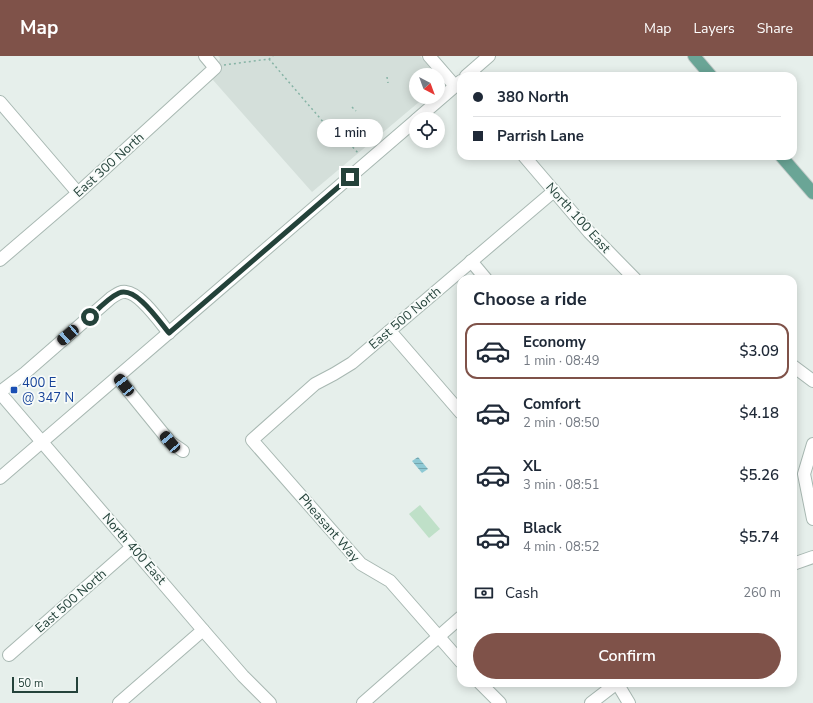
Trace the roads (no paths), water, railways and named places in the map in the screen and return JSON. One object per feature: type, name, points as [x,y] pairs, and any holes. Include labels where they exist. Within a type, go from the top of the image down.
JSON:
[{"type":"main road","points":[[694,56],[708,72]]},
{"type":"main road","points":[[784,160],[813,193]]},
{"type":"street","name":"East 300 North","points":[[0,260],[78,193],[218,67],[205,56]]},
{"type":"street","points":[[428,56],[457,78]]},
{"type":"street","points":[[471,72],[490,56]]},
{"type":"street","points":[[426,112],[457,85]]},
{"type":"street","points":[[0,102],[78,193]]},
{"type":"street","points":[[0,478],[409,127]]},
{"type":"street","name":"North 100 East","points":[[527,160],[589,232],[631,275]]},
{"type":"street","name":"East 500 North","points":[[252,440],[315,384],[352,363],[554,191]]},
{"type":"street","points":[[471,261],[483,275]]},
{"type":"street","points":[[0,392],[25,373],[111,298],[119,293],[127,292],[134,294],[169,333]]},
{"type":"street","points":[[390,330],[457,407]]},
{"type":"street","points":[[797,368],[813,381]]},
{"type":"street","points":[[118,378],[170,442],[183,451]]},
{"type":"street","name":"North 400 East","points":[[0,392],[203,630],[243,676],[270,703]]},
{"type":"street","name":"Pheasant Way","points":[[252,440],[361,564],[390,580],[457,657]]},
{"type":"street","points":[[813,444],[799,474],[813,520]]},
{"type":"street","name":"East 500 North","points":[[10,655],[132,547]]},
{"type":"street","points":[[797,563],[813,557]]},
{"type":"street","points":[[363,703],[457,620]]},
{"type":"street","points":[[119,703],[203,630]]},
{"type":"street","points":[[484,687],[500,703]]},
{"type":"street","points":[[591,703],[612,687]]},
{"type":"street","points":[[619,687],[629,703]]},
{"type":"water","points":[[418,457],[428,469],[422,473],[412,461]]},
{"type":"place","name":"400 E @ 347 N","points":[[14,390]]}]
